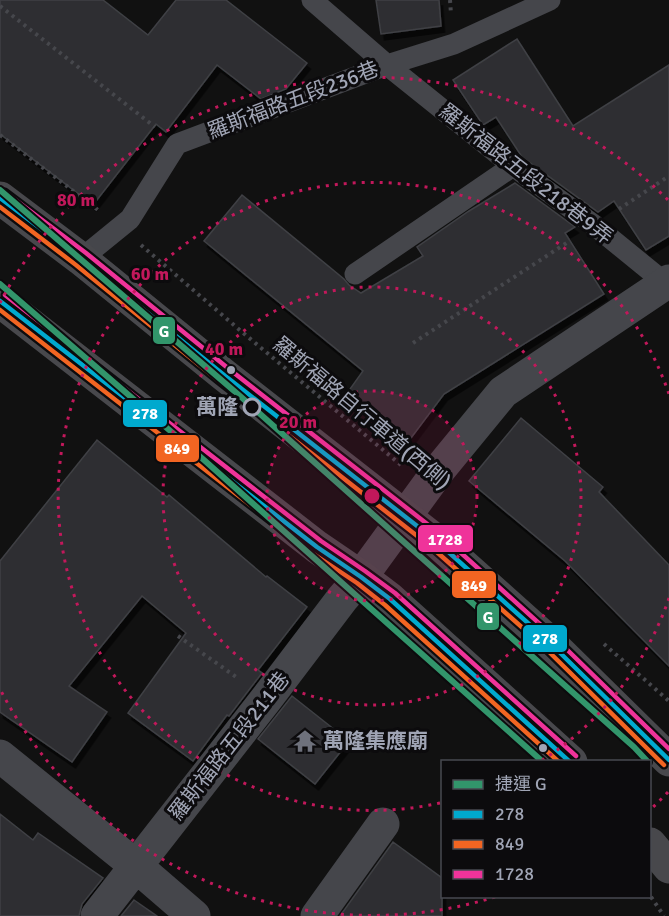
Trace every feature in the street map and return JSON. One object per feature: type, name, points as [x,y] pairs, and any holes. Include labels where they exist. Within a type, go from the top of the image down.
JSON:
[{"type":"main road","points":[[0,198],[81,259],[224,375],[435,540],[547,640],[669,760]]},
{"type":"main road","points":[[0,301],[317,547],[390,599],[569,760]]},
{"type":"main road","points":[[651,845],[669,867]]},
{"type":"street","name":"羅斯福路五段211巷","points":[[97,916],[361,577],[427,486],[503,392],[668,284]]},
{"type":"street","points":[[0,756],[194,916]]},
{"type":"street","points":[[317,916],[383,824]]},
{"type":"lane","name":"羅斯福路五段218巷9弄","points":[[312,0],[387,65],[513,166],[594,225],[668,284]]},
{"type":"lane","name":"羅斯福路五段236巷","points":[[177,144],[387,65],[454,44],[550,0]]},
{"type":"lane","points":[[81,259],[130,219],[177,144]]},
{"type":"lane","points":[[355,274],[513,166]]},
{"type":"path","points":[[0,6],[177,144]]},
{"type":"path","name":"羅斯福路自行車道(西側)","points":[[0,135],[121,227],[269,355],[427,486]]},
{"type":"path","points":[[413,343],[669,176]]},
{"type":"path","points":[[178,636],[267,698]]},
{"type":"path","points":[[598,638],[669,701]]},
{"type":"path","points":[[651,897],[664,916]]},
{"type":"building","points":[[0,0],[103,0],[148,35],[176,0],[226,0],[307,63],[286,89],[261,99],[217,65],[166,132],[156,124],[93,205],[0,134]]},
{"type":"building","points":[[376,0],[439,0],[441,26],[381,34]]},
{"type":"building","points":[[517,39],[573,126],[669,65],[669,236],[646,250],[614,201],[598,212],[522,157],[496,117],[483,125],[453,80]]},
{"type":"building","points":[[515,183],[575,227],[565,233],[604,294],[444,394],[408,442],[345,396],[363,371],[204,241],[242,195],[361,293],[423,256],[417,247]]},
{"type":"building","points":[[521,418],[603,487],[599,492],[669,565],[669,666],[565,561],[469,481]]},
{"type":"building","points":[[97,440],[167,497],[169,495],[266,577],[307,607],[258,670],[262,673],[193,761],[128,713],[186,633],[142,596],[69,686],[107,712],[72,762],[0,712],[0,561]]},
{"type":"building","name":"萬隆集應廟","points":[[292,696],[349,741],[315,784],[258,739]]},
{"type":"building","points":[[0,814],[33,840],[38,833],[103,878],[82,904],[79,916],[0,916]]},
{"type":"building","points":[[393,842],[441,877],[442,916],[340,916]]},
{"type":"building","points":[[134,900],[157,916],[121,916]]},
{"type":"metro line","name":"G","points":[[0,190],[240,396],[646,760]]},
{"type":"metro line","name":"G","points":[[0,284],[204,460],[541,760]]},
{"type":"transit line","name":"1728","points":[[5,192],[86,253],[229,369],[440,534],[552,635],[669,749]]},
{"type":"transit line","name":"278","points":[[0,198],[81,259],[224,375],[435,540],[547,640],[669,760]]},
{"type":"transit line","name":"849","points":[[0,207],[430,546],[542,645],[664,765]]},
{"type":"transit line","name":"1728","points":[[5,295],[321,541],[395,593],[576,756]]},
{"type":"transit line","name":"278","points":[[0,301],[317,547],[390,599],[568,760]]},
{"type":"transit line","name":"849","points":[[0,310],[312,553],[385,605],[557,760]]},
{"type":"place","name":"萬隆","points":[[252,407]]},
{"type":"place","name":"萬隆集應廟","points":[[305,741]]}]
